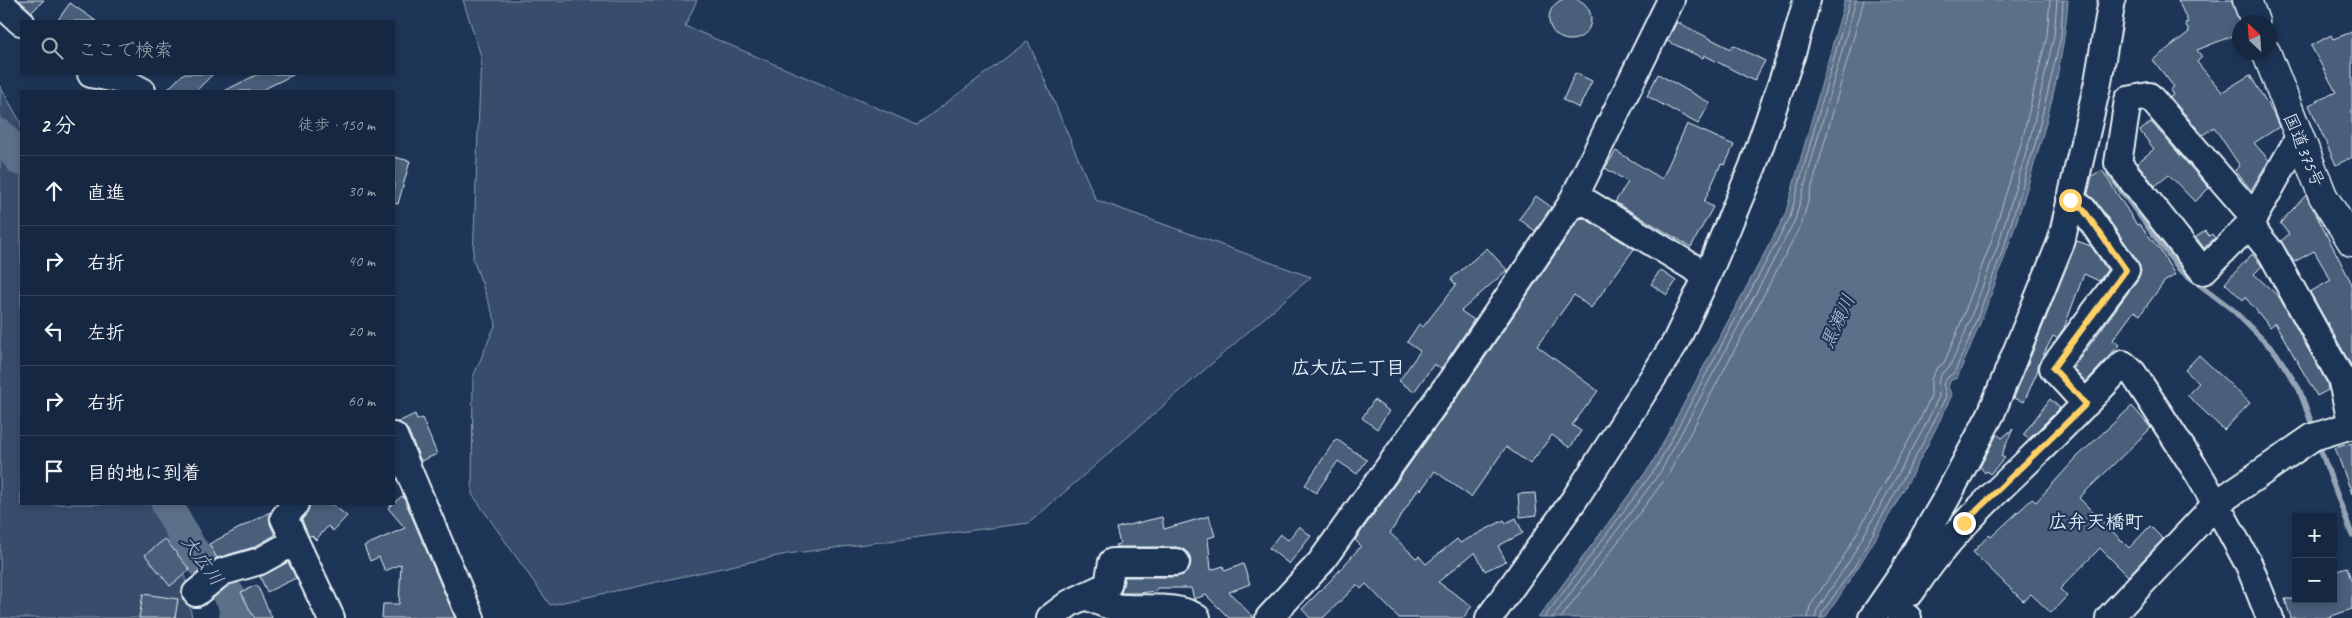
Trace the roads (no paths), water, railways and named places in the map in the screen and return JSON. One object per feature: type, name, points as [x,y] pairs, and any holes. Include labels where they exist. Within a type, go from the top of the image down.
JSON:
[{"type":"highway","points":[[2247,0],[2252,15]]},
{"type":"highway","name":"国道375号","points":[[2269,60],[2324,196],[2352,242]]},
{"type":"street","points":[[1269,618],[1320,562],[1455,375],[1570,206],[1671,0]]},
{"type":"street","points":[[1489,618],[1574,500],[1675,343],[1707,276],[1753,166],[1792,53],[1807,0]]},
{"type":"street","points":[[1891,611],[1946,499],[1991,414],[2060,242],[2098,82],[2112,0]]},
{"type":"street","points":[[0,3],[20,21]]},
{"type":"street","points":[[96,75],[120,80],[140,90]]},
{"type":"street","points":[[2109,618],[2216,504],[2313,437],[2352,425],[2340,378],[2252,221],[2149,96],[2128,100],[2118,163],[2202,271],[2252,221],[2299,137]]},
{"type":"street","points":[[2070,200],[2083,209],[2126,270],[2053,368],[2086,404]]},
{"type":"street","points":[[1570,206],[1586,202],[1707,276]]},
{"type":"street","points":[[1891,611],[1928,564],[1964,523],[2086,404],[2123,364],[2133,373],[2216,504],[2248,565],[2270,618]]},
{"type":"street","points":[[395,438],[471,618]]},
{"type":"street","points":[[293,505],[284,518],[331,618]]},
{"type":"street","points":[[196,594],[222,572],[260,561],[294,542]]},
{"type":"street","points":[[1050,618],[1070,603],[1108,585],[1112,562],[1176,562]]},
{"type":"street","points":[[1086,596],[1116,607],[1164,608],[1193,615],[1197,618]]},
{"type":"water","name":"黒瀬川","points":[[1845,0],[2068,0],[2063,47],[2048,117],[2028,185],[1986,307],[1957,378],[1951,380],[1948,387],[1952,395],[1938,424],[1893,509],[1825,618],[1538,618],[1651,465],[1785,215]]},
{"type":"waterway","name":"大広川","points":[[0,135],[20,159]]},
{"type":"waterway","points":[[2109,174],[2179,269],[2233,310],[2276,353],[2299,389],[2314,430]]},
{"type":"waterway","points":[[2318,443],[2352,535]]},
{"type":"waterway","name":"大広川","points":[[168,505],[190,547],[233,600],[236,618]]},
{"type":"district","name":"広大広二丁目","points":[[1348,367]]},
{"type":"district","name":"広弁天橋町","points":[[2096,521]]}]
